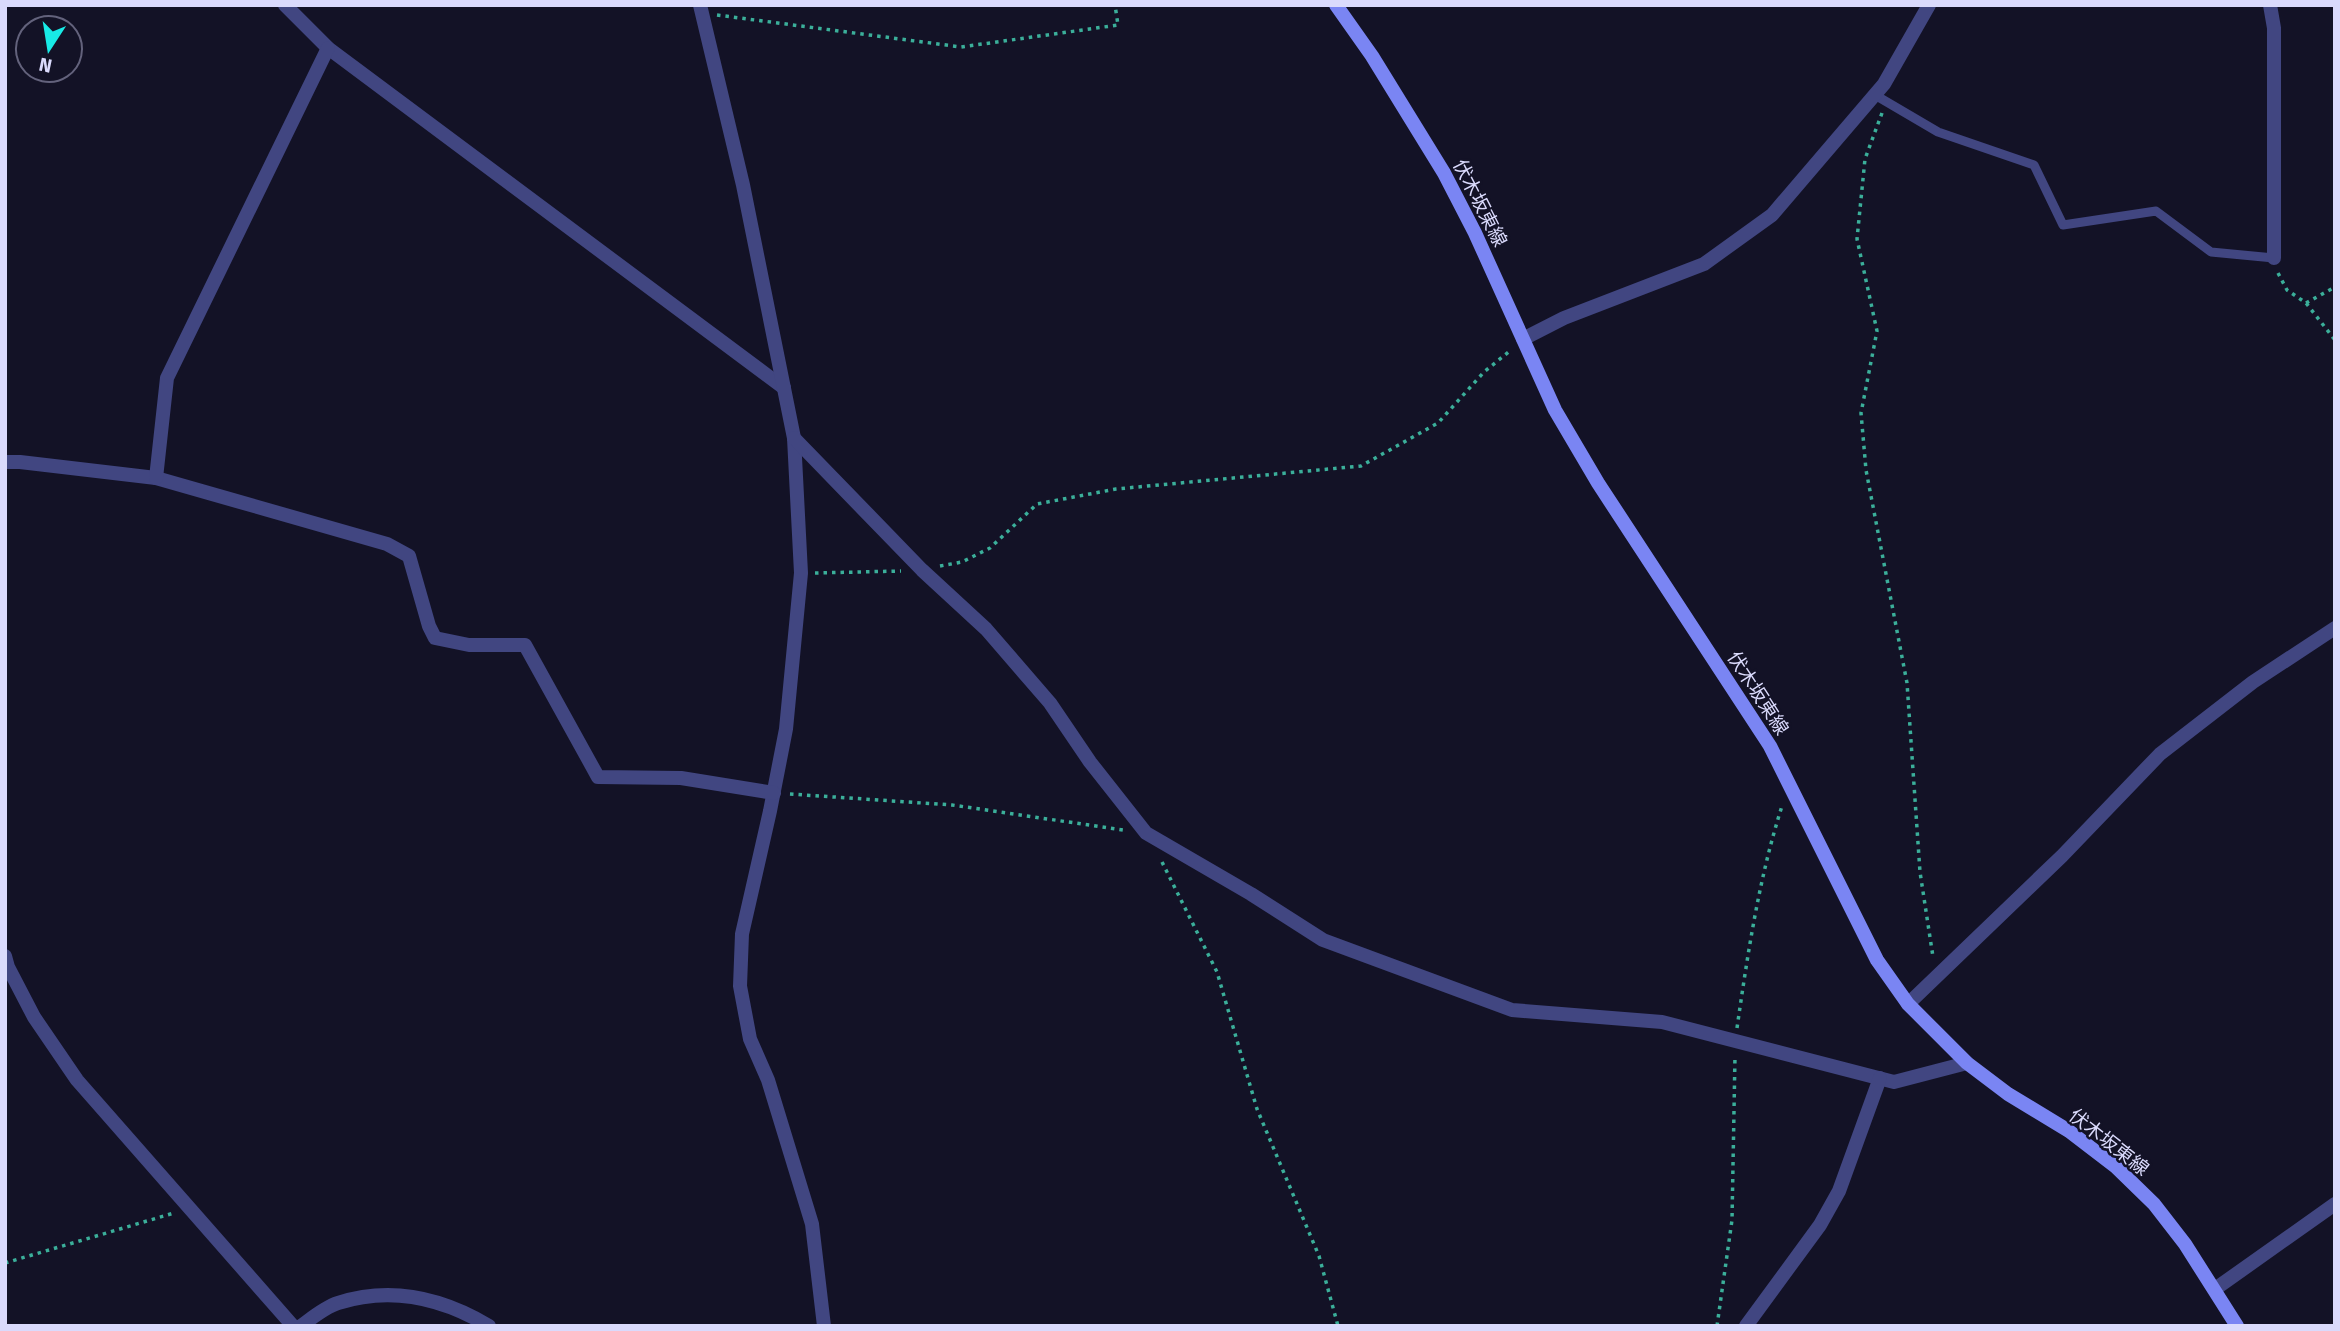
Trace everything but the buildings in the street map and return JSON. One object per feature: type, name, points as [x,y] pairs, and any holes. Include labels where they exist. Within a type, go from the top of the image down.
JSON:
[{"type":"main road","name":"伏木坂東線","points":[[1336,5],[1372,56],[1444,173],[1475,233],[1555,410],[1598,483],[1770,746],[1877,960],[1908,1004],[1967,1063],[2008,1094],[2069,1131],[2116,1167],[2154,1204],[2185,1244],[2235,1325]]},
{"type":"street","points":[[285,5],[328,48],[784,388]]},
{"type":"street","points":[[1523,339],[1564,318],[1704,264],[1772,215],[1880,98],[1884,84],[1929,5]]},
{"type":"street","points":[[2270,5],[2274,29],[2274,258]]},
{"type":"street","points":[[701,9],[743,185],[794,438],[801,573],[786,729],[742,934],[740,986],[750,1039],[768,1080],[812,1224],[824,1326]]},
{"type":"street","points":[[156,478],[167,378],[328,48]]},
{"type":"street","points":[[794,438],[922,570],[986,629],[1049,702],[1090,762],[1146,833],[1251,894],[1323,940],[1512,1010],[1662,1022],[1894,1082],[1967,1063]]},
{"type":"street","points":[[5,462],[156,478],[387,544],[409,556],[435,638],[468,645],[525,645],[598,777],[681,778],[774,793]]},
{"type":"street","points":[[1908,1004],[2062,856],[2160,754],[2253,682],[2335,628]]},
{"type":"street","points":[[5,956],[34,1017],[77,1080],[293,1326]]},
{"type":"street","points":[[1746,1326],[1820,1225],[1839,1191],[1880,1078]]},
{"type":"street","points":[[2215,1289],[2335,1204]]},
{"type":"street","points":[[301,1326],[335,1303],[371,1296],[404,1294],[437,1301],[489,1326]]},
{"type":"lane","points":[[1880,98],[1938,132],[2034,165],[2063,225],[2156,211],[2211,252],[2274,258]]},
{"type":"path","points":[[701,9],[961,47],[1118,25],[1115,5]]},
{"type":"path","points":[[1880,98],[1865,159],[1857,239],[1877,331],[1861,413],[1866,470],[1907,683],[1920,872],[1936,975]]},
{"type":"path","points":[[2274,258],[2277,271],[2287,290],[2306,303],[2335,340]]},
{"type":"path","points":[[2306,303],[2335,287]]},
{"type":"path","points":[[801,573],[922,570],[962,562],[990,548],[1037,504],[1116,489],[1362,466],[1438,423],[1484,372],[1523,339]]},
{"type":"path","points":[[774,793],[952,805],[1146,833]]},
{"type":"path","points":[[1160,857],[1217,972],[1257,1109],[1319,1256],[1338,1326]]},
{"type":"path","points":[[5,1264],[189,1208]]}]
